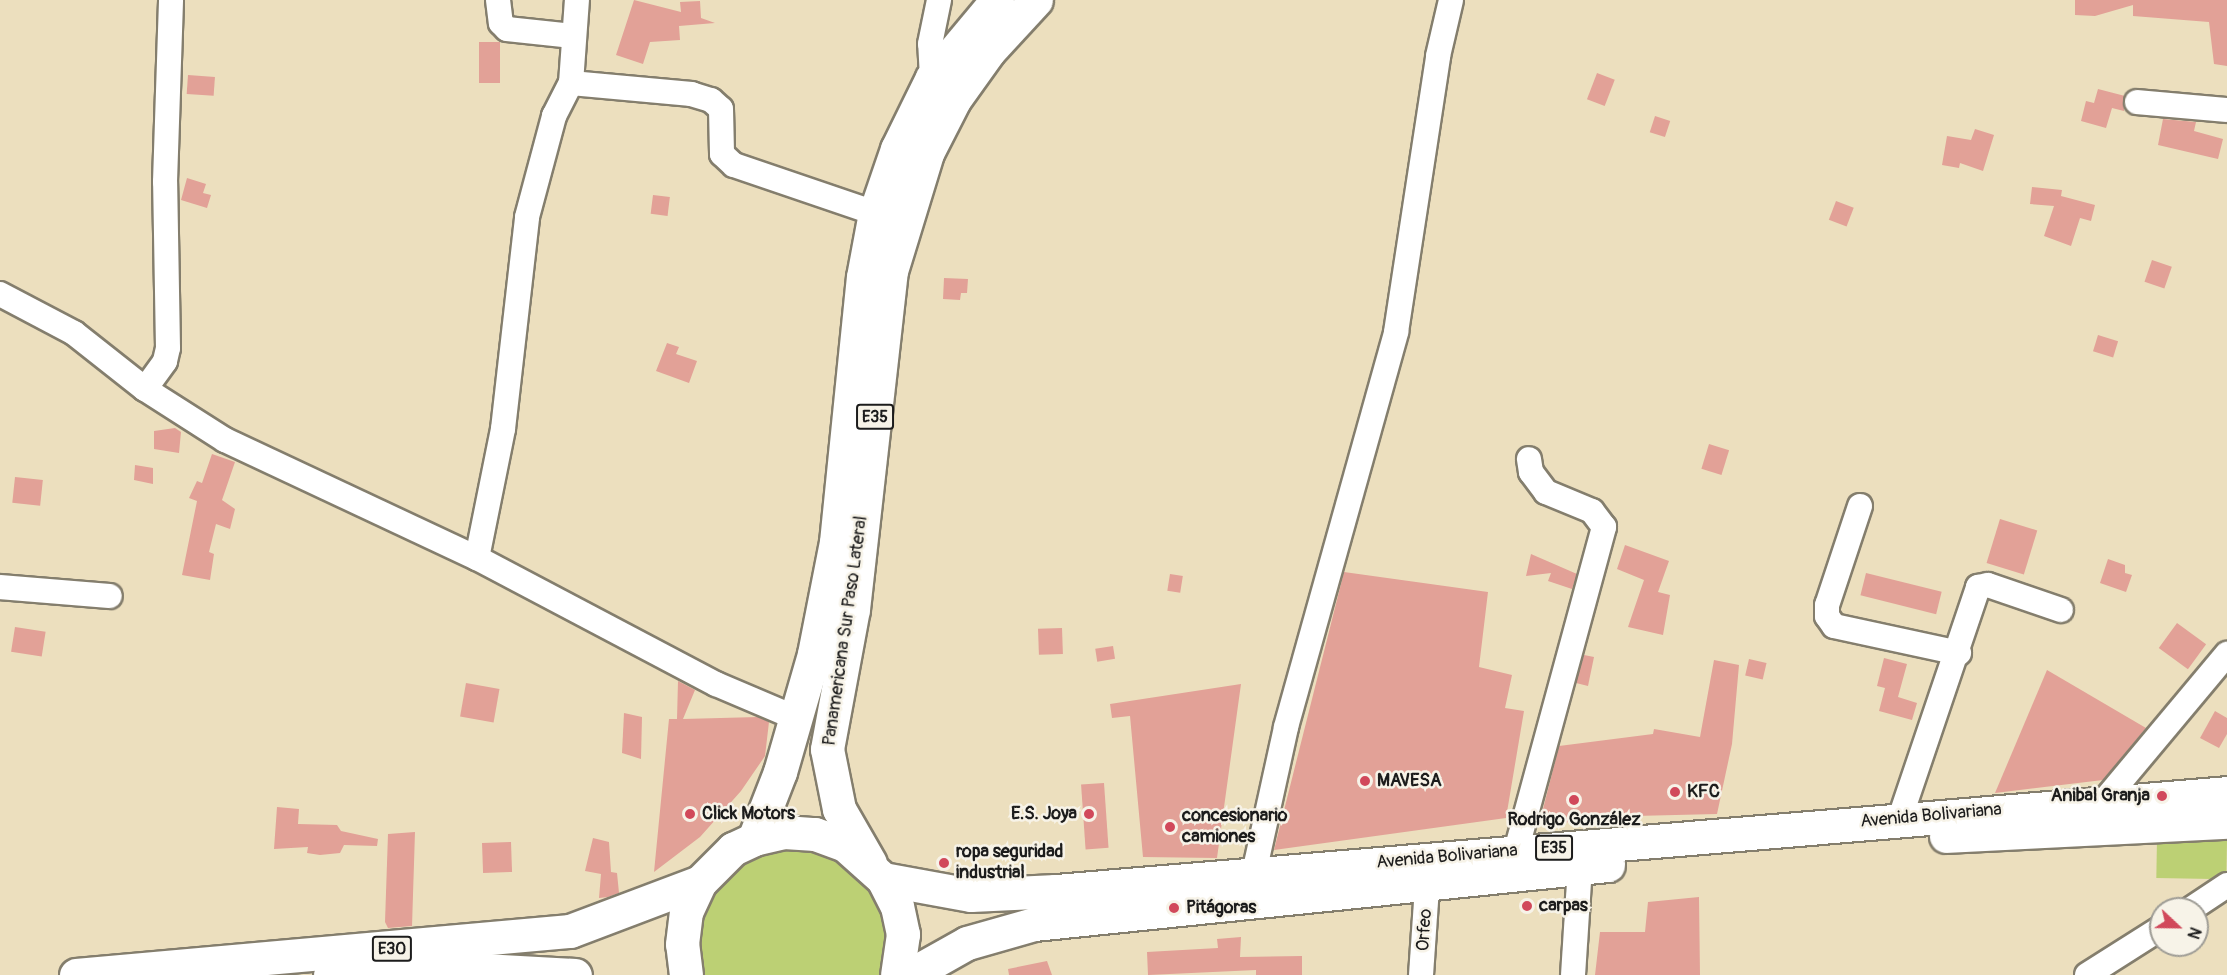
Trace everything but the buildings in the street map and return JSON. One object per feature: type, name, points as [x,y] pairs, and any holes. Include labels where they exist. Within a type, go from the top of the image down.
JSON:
[{"type":"highway","name":"E35","points":[[754,839],[796,718],[814,654],[836,542],[863,277],[875,213],[897,149],[932,78],[997,0]]},
{"type":"highway","name":"Panamericana Sur Paso Lateral","points":[[877,871],[839,809],[827,749],[853,609],[891,271],[902,224],[932,142],[954,100],[989,51],[1036,0]]},
{"type":"highway","name":"Avenida Bolivariana","points":[[877,871],[971,896],[2104,801],[2227,794]]},
{"type":"highway","name":"Avenida Bolivariana","points":[[910,975],[967,943],[1034,924],[1427,886],[1856,840],[2227,822]]},
{"type":"highway","name":"E35","points":[[686,975],[683,933],[686,912],[700,882],[714,864],[754,839],[784,832],[815,834],[845,845],[877,871],[897,906],[903,934],[897,975]]},
{"type":"highway","name":"E30","points":[[76,975],[570,931],[606,921],[700,882]]},
{"type":"highway","name":"E30","points":[[314,975],[484,973],[575,975]]},
{"type":"street","points":[[145,389],[165,361],[168,348],[165,182],[171,0]]},
{"type":"street","points":[[498,0],[501,23],[507,29],[573,36]]},
{"type":"street","points":[[477,558],[503,429],[510,348],[533,187],[554,116],[571,83],[577,0]]},
{"type":"street","points":[[932,78],[930,44],[939,0]]},
{"type":"street","points":[[1254,873],[1286,727],[1396,332],[1438,56],[1451,0]]},
{"type":"street","points":[[571,83],[691,94],[711,100],[721,109],[722,154],[734,165],[875,213]]},
{"type":"street","points":[[2137,102],[2227,110]]},
{"type":"street","points":[[0,294],[74,333],[145,389],[225,440],[477,558],[716,684],[796,718]]},
{"type":"street","points":[[1516,851],[1604,527],[1592,511],[1546,492],[1531,471],[1529,459]]},
{"type":"street","points":[[1860,506],[1827,605],[1827,616],[1834,626],[1959,652]]},
{"type":"street","points":[[1900,818],[1959,652],[1978,587],[1988,585],[2061,610]]},
{"type":"street","points":[[0,587],[110,596]]},
{"type":"street","points":[[2104,801],[2227,654]]},
{"type":"street","points":[[1573,975],[1580,868]]},
{"type":"street","points":[[2209,897],[2227,885]]},
{"type":"street","name":"Orfeo","points":[[1421,975],[1427,886]]},
{"type":"street","points":[[2087,975],[2149,936]]},
{"type":"green space","points":[[2157,839],[2227,840],[2226,879],[2156,878]]},
{"type":"green space","points":[[807,845],[838,856],[865,877],[883,905],[890,938],[884,975],[698,975],[699,909],[741,858],[773,846]]},
{"type":"place","name":"MAVESA","points":[[1365,781]]},
{"type":"place","name":"KFC","points":[[1675,792]]},
{"type":"place","name":"Anibal Granja","points":[[2162,796]]},
{"type":"place","name":"Rodrigo González","points":[[1574,800]]},
{"type":"place","name":"Click Motors","points":[[690,814]]},
{"type":"place","name":"E.S. Joya","points":[[1089,814]]},
{"type":"place","name":"concesionario camiones","points":[[1170,827]]},
{"type":"place","name":"ropa seguridad industrial","points":[[944,863]]},
{"type":"place","name":"carpas","points":[[1527,906]]},
{"type":"place","name":"Pitágoras","points":[[1174,908]]}]
